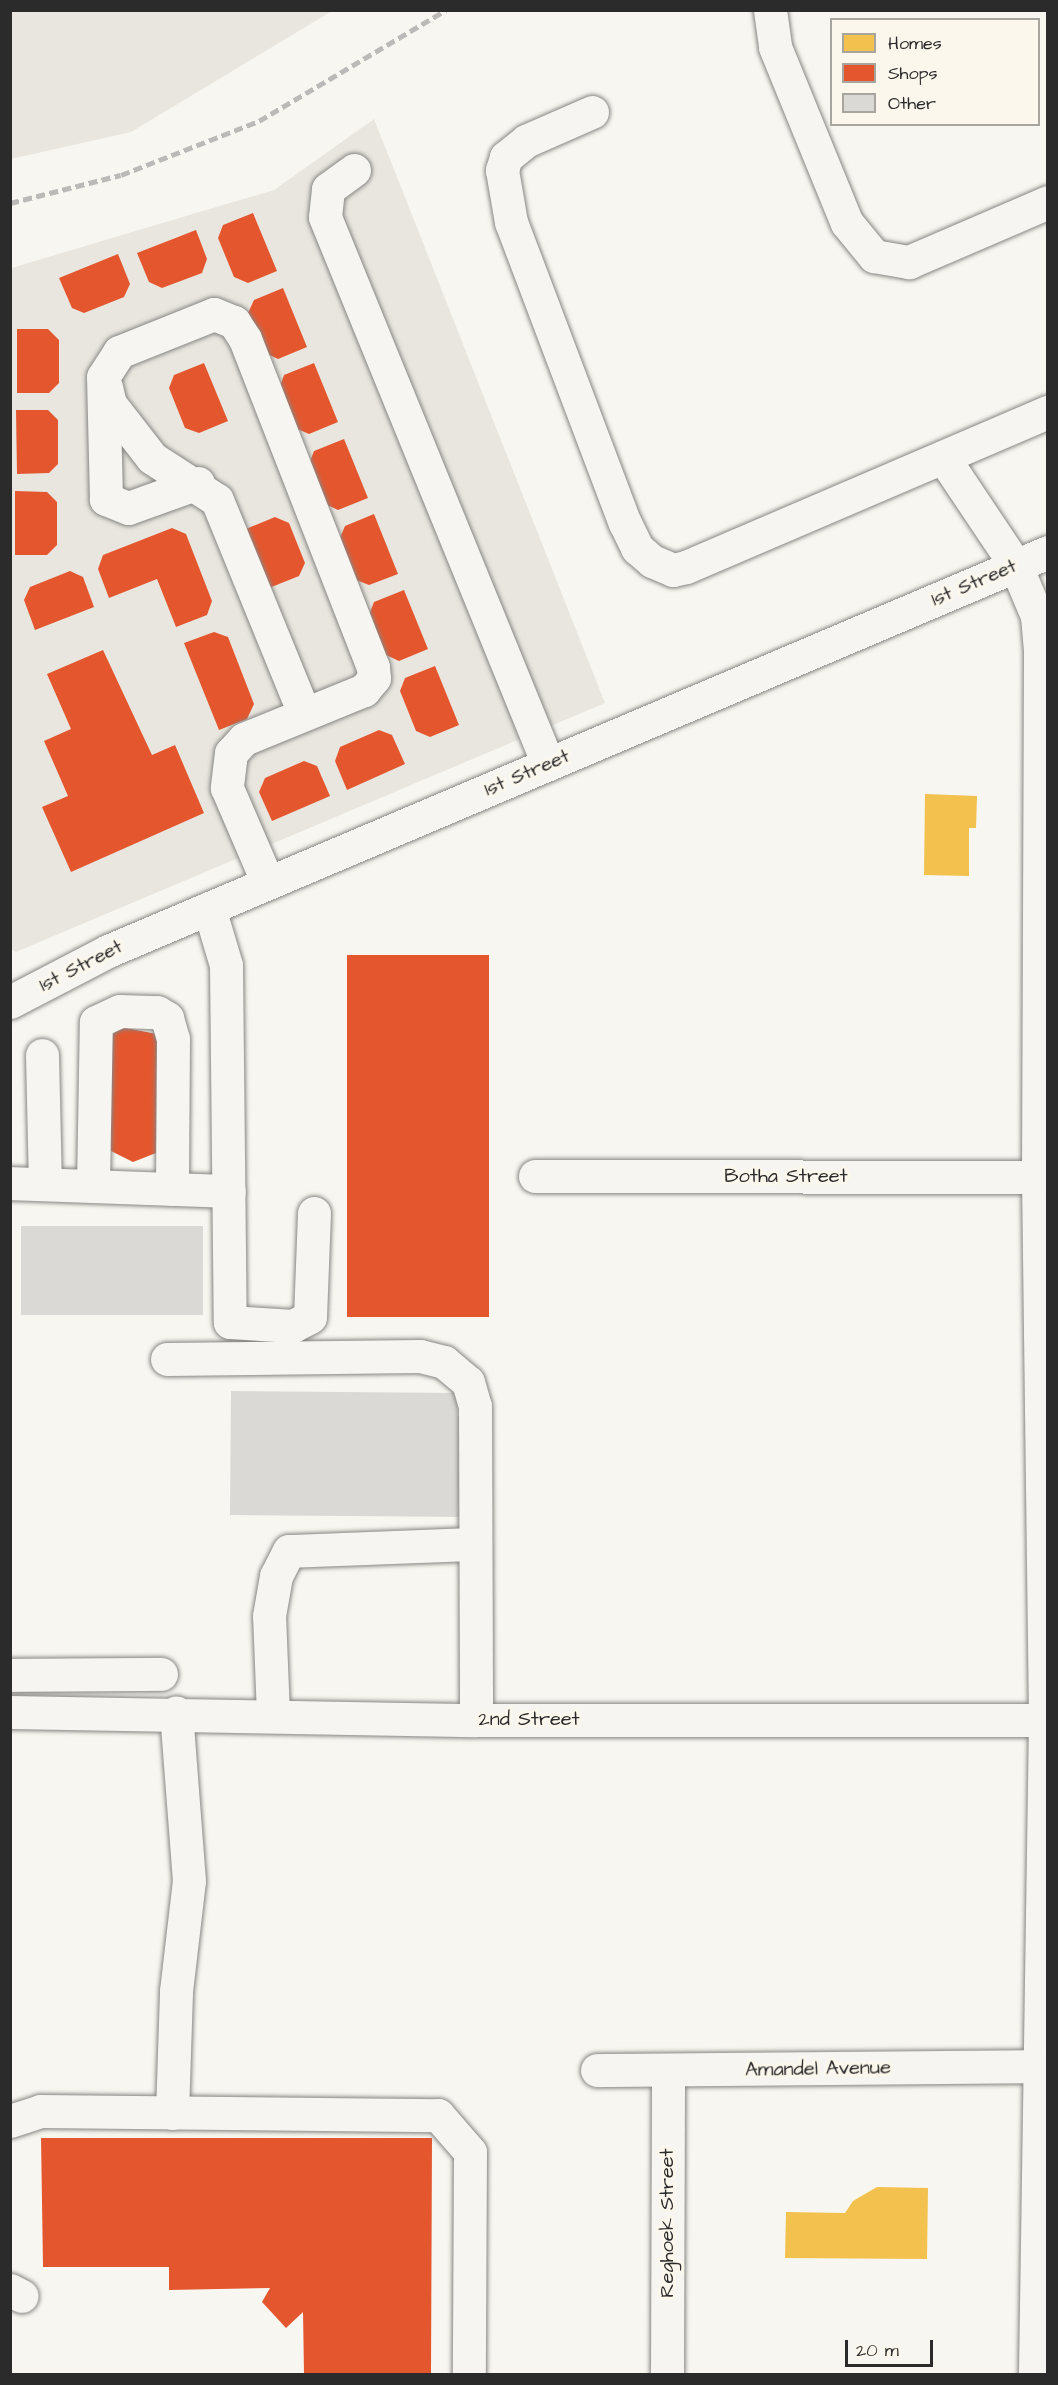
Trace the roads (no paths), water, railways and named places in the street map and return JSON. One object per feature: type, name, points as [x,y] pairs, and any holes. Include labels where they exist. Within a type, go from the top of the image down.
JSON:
[{"type":"street","points":[[770,10],[775,47],[847,224],[874,255],[909,262],[1047,202]]},
{"type":"street","points":[[592,111],[526,141],[506,157],[502,170],[511,222],[637,548],[673,570],[686,567],[1047,412]]},
{"type":"street","points":[[354,171],[328,189],[325,217],[548,764]]},
{"type":"street","points":[[198,483],[128,508],[106,499],[103,377],[119,352],[214,314],[234,322],[245,339],[373,667],[374,678],[364,690],[244,740],[226,766],[227,788],[268,883]]},
{"type":"street","points":[[103,377],[110,404],[152,458],[198,483],[217,500],[304,714]]},
{"type":"street","points":[[943,457],[1016,566],[1037,616],[1040,653],[1038,1177],[1046,1720],[1035,2374]]},
{"type":"street","name":"1st Street","points":[[10,1002],[108,951],[1047,552]]},
{"type":"street","points":[[209,908],[226,965],[229,1319],[236,1326],[293,1326],[310,1317],[314,1213]]},
{"type":"street","points":[[93,1186],[96,1022],[120,1011],[157,1012],[166,1018],[173,1040],[172,1189]]},
{"type":"street","points":[[42,1055],[45,1184]]},
{"type":"street","name":"Botha Street","points":[[534,1176],[1038,1177]]},
{"type":"street","points":[[10,1183],[229,1191]]},
{"type":"street","points":[[167,1359],[420,1356],[444,1362],[468,1382],[475,1406],[476,1719]]},
{"type":"street","points":[[273,1714],[269,1616],[276,1576],[289,1551],[475,1544]]},
{"type":"street","points":[[10,1675],[161,1674]]},
{"type":"street","name":"2nd Street","points":[[10,1712],[273,1714],[476,1719],[1046,1720]]},
{"type":"street","points":[[172,2113],[176,1991],[189,1881],[176,1713]]},
{"type":"street","name":"Amandel Avenue","points":[[597,2070],[668,2072],[1040,2066]]},
{"type":"street","name":"Reghoek Street","points":[[667,2374],[668,2072]]},
{"type":"street","points":[[10,2121],[40,2111],[438,2115],[450,2123],[470,2152],[469,2374]]},
{"type":"railway","points":[[10,203],[121,175],[259,121],[446,10]]}]
